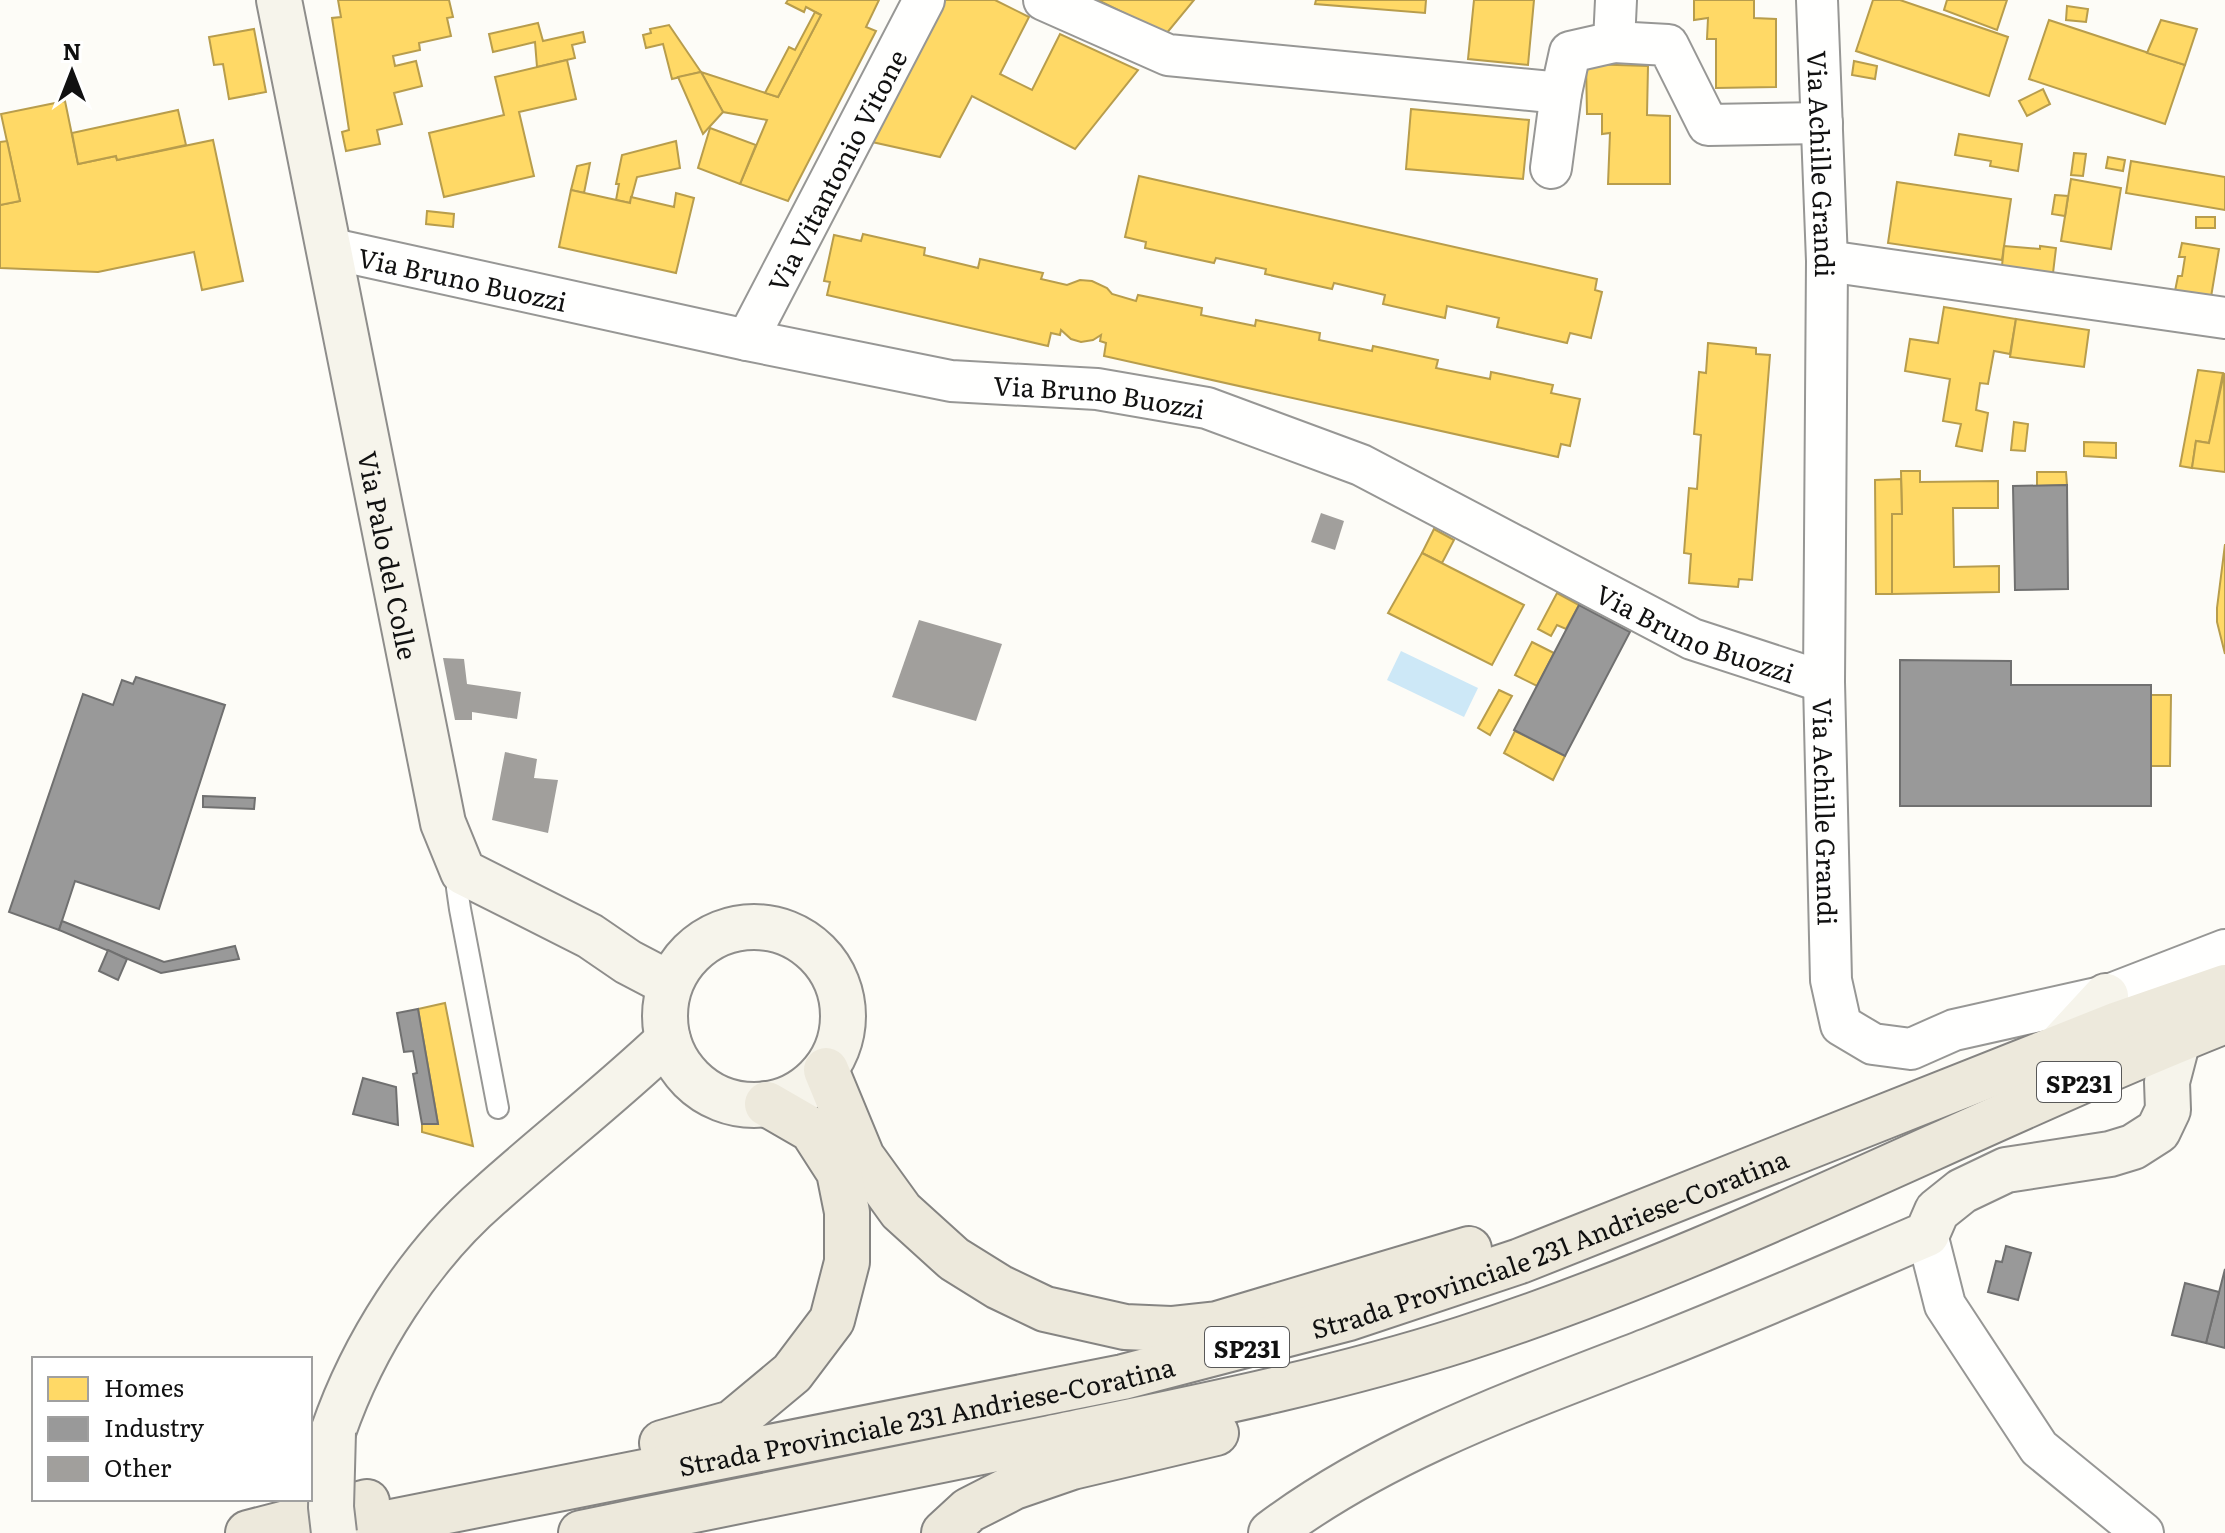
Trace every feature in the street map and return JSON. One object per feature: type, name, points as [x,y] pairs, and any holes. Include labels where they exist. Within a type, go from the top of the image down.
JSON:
[{"type":"main road","name":"Strada Provinciale 231 Andriese-Coratina","points":[[335,1533],[1123,1377],[1280,1338],[1417,1297],[1520,1261],[2118,1024],[2225,987]]},
{"type":"main road","name":"Strada Provinciale 231 Andriese-Coratina","points":[[581,1533],[1202,1406],[1411,1355],[1512,1323],[1661,1267],[2225,1021]]},
{"type":"main road","points":[[826,1070],[862,1157],[901,1211],[954,1259],[999,1287],[1045,1309],[1125,1327],[1171,1329],[1217,1324],[1816,1145]]},
{"type":"main road","points":[[248,1533],[423,1488],[680,1440],[732,1423],[792,1373],[832,1320],[847,1262],[847,1212],[839,1172],[812,1130],[767,1104]]},
{"type":"main road","points":[[944,1533],[969,1510],[1028,1482],[1072,1467],[1346,1401],[1456,1366],[1712,1270],[1935,1146]]},
{"type":"street","name":"Via Palo del Colle","points":[[279,0],[443,823],[463,872]]},
{"type":"street","name":"Via Vitantonio Vitone","points":[[747,340],[924,0]]},
{"type":"street","points":[[1044,0],[1168,55],[1561,93]]},
{"type":"street","points":[[1614,42],[1616,0]]},
{"type":"street","name":"Via Achille Grandi","points":[[1817,0],[1827,261],[1824,682],[1831,980],[1841,1025],[1873,1044],[1911,1049],[1954,1030],[2106,996],[2225,950]]},
{"type":"street","points":[[1551,168],[1570,52],[1614,42],[1668,45],[1708,125],[1822,123]]},
{"type":"street","name":"Via Bruno Buozzi","points":[[328,248],[747,340],[951,381],[1097,389],[1207,408],[1361,465],[1692,639],[1824,682]]},
{"type":"street","points":[[1827,261],[2225,318]]},
{"type":"street","points":[[463,872],[590,936],[635,947],[679,970]]},
{"type":"street","points":[[741,927],[772,927],[800,938],[823,957],[838,984],[845,1013],[840,1043],[826,1070],[794,1096],[767,1104],[739,1104],[713,1095],[690,1078],[676,1060],[668,1040],[665,1012],[679,970],[712,936],[741,927]]},
{"type":"street","points":[[2058,1048],[2106,996]]},
{"type":"street","points":[[335,1533],[331,1507],[333,1432],[346,1394],[382,1326],[426,1262],[487,1197],[557,1140],[668,1040]]},
{"type":"street","points":[[2143,1533],[2039,1448],[1945,1305],[1927,1234],[1937,1211],[1962,1191],[2006,1170],[2110,1154],[2133,1147],[2158,1131],[2168,1110],[2167,1082],[2178,1040]]},
{"type":"street","points":[[557,1140],[690,1078]]},
{"type":"street","points":[[1271,1533],[1367,1472],[1505,1405],[1785,1296],[1927,1234]]},
{"type":"lane","name":"Via Palo del Colle","points":[[463,872],[457,888],[460,909],[498,1108]]},
{"type":"water","points":[[1401,651],[1478,688],[1464,717],[1387,680]]},
{"type":"building: Homes","points":[[338,0],[449,0],[453,17],[447,18],[451,36],[419,43],[420,50],[393,56],[395,66],[416,61],[422,86],[394,93],[402,124],[377,130],[380,144],[346,151],[342,132],[349,130],[332,18],[341,17]]},
{"type":"building: Homes","points":[[788,0],[879,0],[866,27],[876,31],[788,201],[740,184],[767,120],[723,112],[701,72],[778,97],[821,15],[806,7],[804,12],[786,3]]},
{"type":"building: Homes","points":[[943,0],[995,0],[1029,17],[1000,74],[1032,90],[1060,34],[1138,70],[1075,149],[972,96],[940,157],[872,142]]},
{"type":"building: Homes","points":[[1098,0],[1194,0],[1166,34]]},
{"type":"building: Homes","points":[[1316,0],[1426,0],[1425,13],[1315,4]]},
{"type":"building: Homes","points":[[1474,0],[1534,0],[1528,65],[1468,59]]},
{"type":"building: Homes","points":[[1694,0],[1754,0],[1754,18],[1776,19],[1776,87],[1716,88],[1716,39],[1707,39],[1708,18],[1694,20]]},
{"type":"building: Homes","points":[[1873,0],[1900,0],[2008,37],[1989,96],[1856,51]]},
{"type":"building: Homes","points":[[1947,0],[2007,0],[1997,30],[1944,10]]},
{"type":"building: Homes","points":[[2067,6],[2088,9],[2086,22],[2066,20]]},
{"type":"building: Homes","points":[[815,12],[821,15],[778,97],[765,93],[789,47],[795,50]]},
{"type":"building: Homes","points":[[2049,20],[2185,65],[2165,124],[2029,79]]},
{"type":"building: Homes","points":[[2161,20],[2197,29],[2185,65],[2147,53]]},
{"type":"building: Homes","points":[[538,23],[543,41],[583,32],[585,42],[572,45],[575,58],[537,67],[535,42],[493,52],[489,34]]},
{"type":"building: Homes","points":[[669,25],[701,72],[672,79],[663,44],[646,48],[643,35],[651,33],[650,29]]},
{"type":"building: Homes","points":[[254,29],[266,92],[229,99],[223,64],[214,65],[209,37]]},
{"type":"building: Homes","points":[[567,60],[576,99],[519,112],[534,176],[444,197],[429,133],[504,115],[495,77]]},
{"type":"building: Homes","points":[[1854,61],[1877,66],[1875,79],[1852,75]]},
{"type":"building: Homes","points":[[1586,64],[1648,66],[1647,115],[1670,116],[1670,184],[1608,184],[1610,133],[1602,134],[1602,114],[1587,114]]},
{"type":"building: Homes","points":[[701,72],[723,112],[703,134],[678,77]]},
{"type":"building: Homes","points":[[2043,89],[2050,104],[2027,116],[2019,101]]},
{"type":"building: Homes","points":[[65,101],[78,164],[116,156],[117,160],[213,140],[243,281],[202,290],[194,252],[98,272],[0,268],[0,205],[20,201],[1,114]]},
{"type":"building: Homes","points":[[1411,109],[1529,120],[1523,179],[1406,169]]},
{"type":"building: Homes","points":[[178,110],[186,145],[117,160],[116,156],[78,164],[72,133]]},
{"type":"building: Homes","points":[[710,128],[756,145],[740,184],[698,168]]},
{"type":"building: Homes","points":[[1959,134],[2022,144],[2018,171],[1990,166],[1991,161],[1955,155]]},
{"type":"building: Homes","points":[[7,141],[20,201],[0,205],[0,142]]},
{"type":"building: Homes","points":[[676,141],[680,168],[637,177],[630,203],[616,200],[622,155]]},
{"type":"building: Homes","points":[[2074,153],[2086,154],[2083,176],[2071,175]]},
{"type":"building: Homes","points":[[2108,157],[2125,160],[2123,171],[2106,168]]},
{"type":"building: Homes","points":[[2131,161],[2225,177],[2225,210],[2126,193]]},
{"type":"building: Homes","points":[[590,163],[584,193],[571,190],[577,166]]},
{"type":"building: Homes","points":[[1139,176],[1597,279],[1595,290],[1602,292],[1591,338],[1570,333],[1567,343],[1497,327],[1499,318],[1447,306],[1445,318],[1383,304],[1385,295],[1334,283],[1332,289],[1265,274],[1266,269],[1216,258],[1214,263],[1145,248],[1146,242],[1125,237]]},
{"type":"building: Homes","points":[[2071,179],[2121,188],[2111,249],[2061,241]]},
{"type":"building: Homes","points":[[1897,182],[2011,199],[2002,260],[1888,243]]},
{"type":"building: Homes","points":[[571,190],[630,203],[631,197],[674,207],[676,193],[694,198],[676,273],[559,247]]},
{"type":"building: Homes","points":[[2055,195],[2068,196],[2065,216],[2052,214]]},
{"type":"building: Homes","points":[[427,211],[454,214],[453,227],[426,224]]},
{"type":"building: Homes","points":[[2196,217],[2215,217],[2215,228],[2196,228]]},
{"type":"building: Homes","points":[[863,234],[925,248],[924,255],[978,268],[980,259],[1043,273],[1041,279],[1067,285],[1080,280],[1092,281],[1112,294],[1136,301],[1138,295],[1202,308],[1201,315],[1255,326],[1256,320],[1320,333],[1319,340],[1372,351],[1373,346],[1438,360],[1436,368],[1490,379],[1491,372],[1553,385],[1551,393],[1580,399],[1570,446],[1561,444],[1558,457],[1104,356],[1106,343],[1100,341],[1101,335],[1081,342],[1071,339],[1061,330],[1060,335],[1051,333],[1048,346],[827,295],[830,282],[824,281],[834,235],[861,241]]},
{"type":"building: Homes","points":[[2182,243],[2219,249],[2211,297],[2175,291],[2178,276],[2182,276],[2185,257],[2179,257]]},
{"type":"building: Homes","points":[[2004,246],[2056,248],[2053,273],[2002,266]]},
{"type":"building: Homes","points":[[1944,307],[2016,319],[2010,354],[1994,351],[1988,384],[1980,383],[1976,410],[1988,413],[1982,451],[1956,446],[1961,424],[1943,421],[1950,379],[1905,371],[1910,339],[1938,343]]},
{"type":"building: Homes","points":[[2016,319],[2089,330],[2084,367],[2010,357]]},
{"type":"building: Homes","points":[[1708,343],[1756,348],[1756,354],[1770,355],[1752,580],[1739,579],[1738,587],[1689,583],[1691,554],[1684,553],[1689,488],[1697,489],[1701,435],[1694,434],[1699,372],[1706,373]]},
{"type":"building: Homes","points":[[2198,370],[2223,373],[2209,443],[2196,441],[2192,468],[2180,466]]},
{"type":"building: Homes","points":[[2224,373],[2225,472],[2192,468],[2196,441],[2209,443]]},
{"type":"building: Homes","points":[[2014,422],[2028,424],[2025,451],[2011,450]]},
{"type":"building: Homes","points":[[2084,442],[2116,443],[2116,458],[2084,456]]},
{"type":"building: Homes","points":[[1901,471],[1920,471],[1920,482],[1998,481],[1998,508],[1953,508],[1954,567],[1999,566],[1999,592],[1892,594],[1892,514],[1902,514]]},
{"type":"building: Homes","points":[[2037,472],[2066,472],[2067,485],[2037,486]]},
{"type":"building: Homes","points":[[1901,479],[1902,514],[1892,514],[1892,594],[1876,594],[1875,480]]},
{"type":"building: Homes","points":[[1434,529],[1454,540],[1442,563],[1422,553]]},
{"type":"building: Homes","points":[[2225,544],[2225,654],[2217,608]]},
{"type":"building: Homes","points":[[1422,553],[1524,605],[1492,665],[1388,613]]},
{"type":"building: Homes","points":[[1557,593],[1579,605],[1566,629],[1557,625],[1551,636],[1538,629]]},
{"type":"building: Homes","points":[[1532,642],[1554,653],[1537,686],[1515,675]]},
{"type":"building: Homes","points":[[1499,690],[1512,696],[1490,735],[1478,728]]},
{"type":"building: Homes","points":[[2151,695],[2171,695],[2170,766],[2151,766]]},
{"type":"building: Homes","points":[[1515,731],[1565,756],[1553,780],[1504,753]]},
{"type":"building: Homes","points":[[445,1003],[473,1146],[422,1132],[422,1124],[438,1124],[418,1009]]},
{"type":"building: Industry","points":[[2067,485],[2068,589],[2015,590],[2013,486]]},
{"type":"building: Industry","points":[[1579,605],[1630,632],[1565,756],[1514,730]]},
{"type":"building: Industry","points":[[1900,660],[2011,661],[2011,685],[2151,685],[2151,806],[1900,806]]},
{"type":"building: Industry","points":[[136,677],[225,705],[159,909],[75,881],[59,930],[9,912],[83,694],[113,705],[122,680],[133,684]]},
{"type":"building: Industry","points":[[203,796],[255,798],[254,809],[203,807]]},
{"type":"building: Industry","points":[[62,921],[164,962],[235,946],[239,959],[161,973],[59,930]]},
{"type":"building: Industry","points":[[108,950],[127,959],[118,980],[99,971]]},
{"type":"building: Industry","points":[[418,1009],[438,1124],[422,1124],[413,1074],[417,1073],[413,1051],[404,1052],[397,1013]]},
{"type":"building: Industry","points":[[363,1078],[396,1087],[398,1125],[353,1114]]},
{"type":"building: Industry","points":[[2006,1246],[2031,1253],[2018,1300],[1988,1292],[1996,1261],[2002,1262]]},
{"type":"building: Industry","points":[[2225,1269],[2225,1348],[2206,1343]]},
{"type":"building: Industry","points":[[2185,1283],[2219,1292],[2206,1343],[2172,1335]]},
{"type":"building: Other","points":[[1321,513],[1344,521],[1335,550],[1311,542]]},
{"type":"building: Other","points":[[919,620],[1002,644],[976,721],[892,697]]},
{"type":"building: Other","points":[[443,658],[464,659],[467,684],[521,692],[517,719],[472,712],[472,720],[455,720]]},
{"type":"building: Other","points":[[505,752],[537,759],[534,778],[558,780],[548,833],[492,820]]}]
